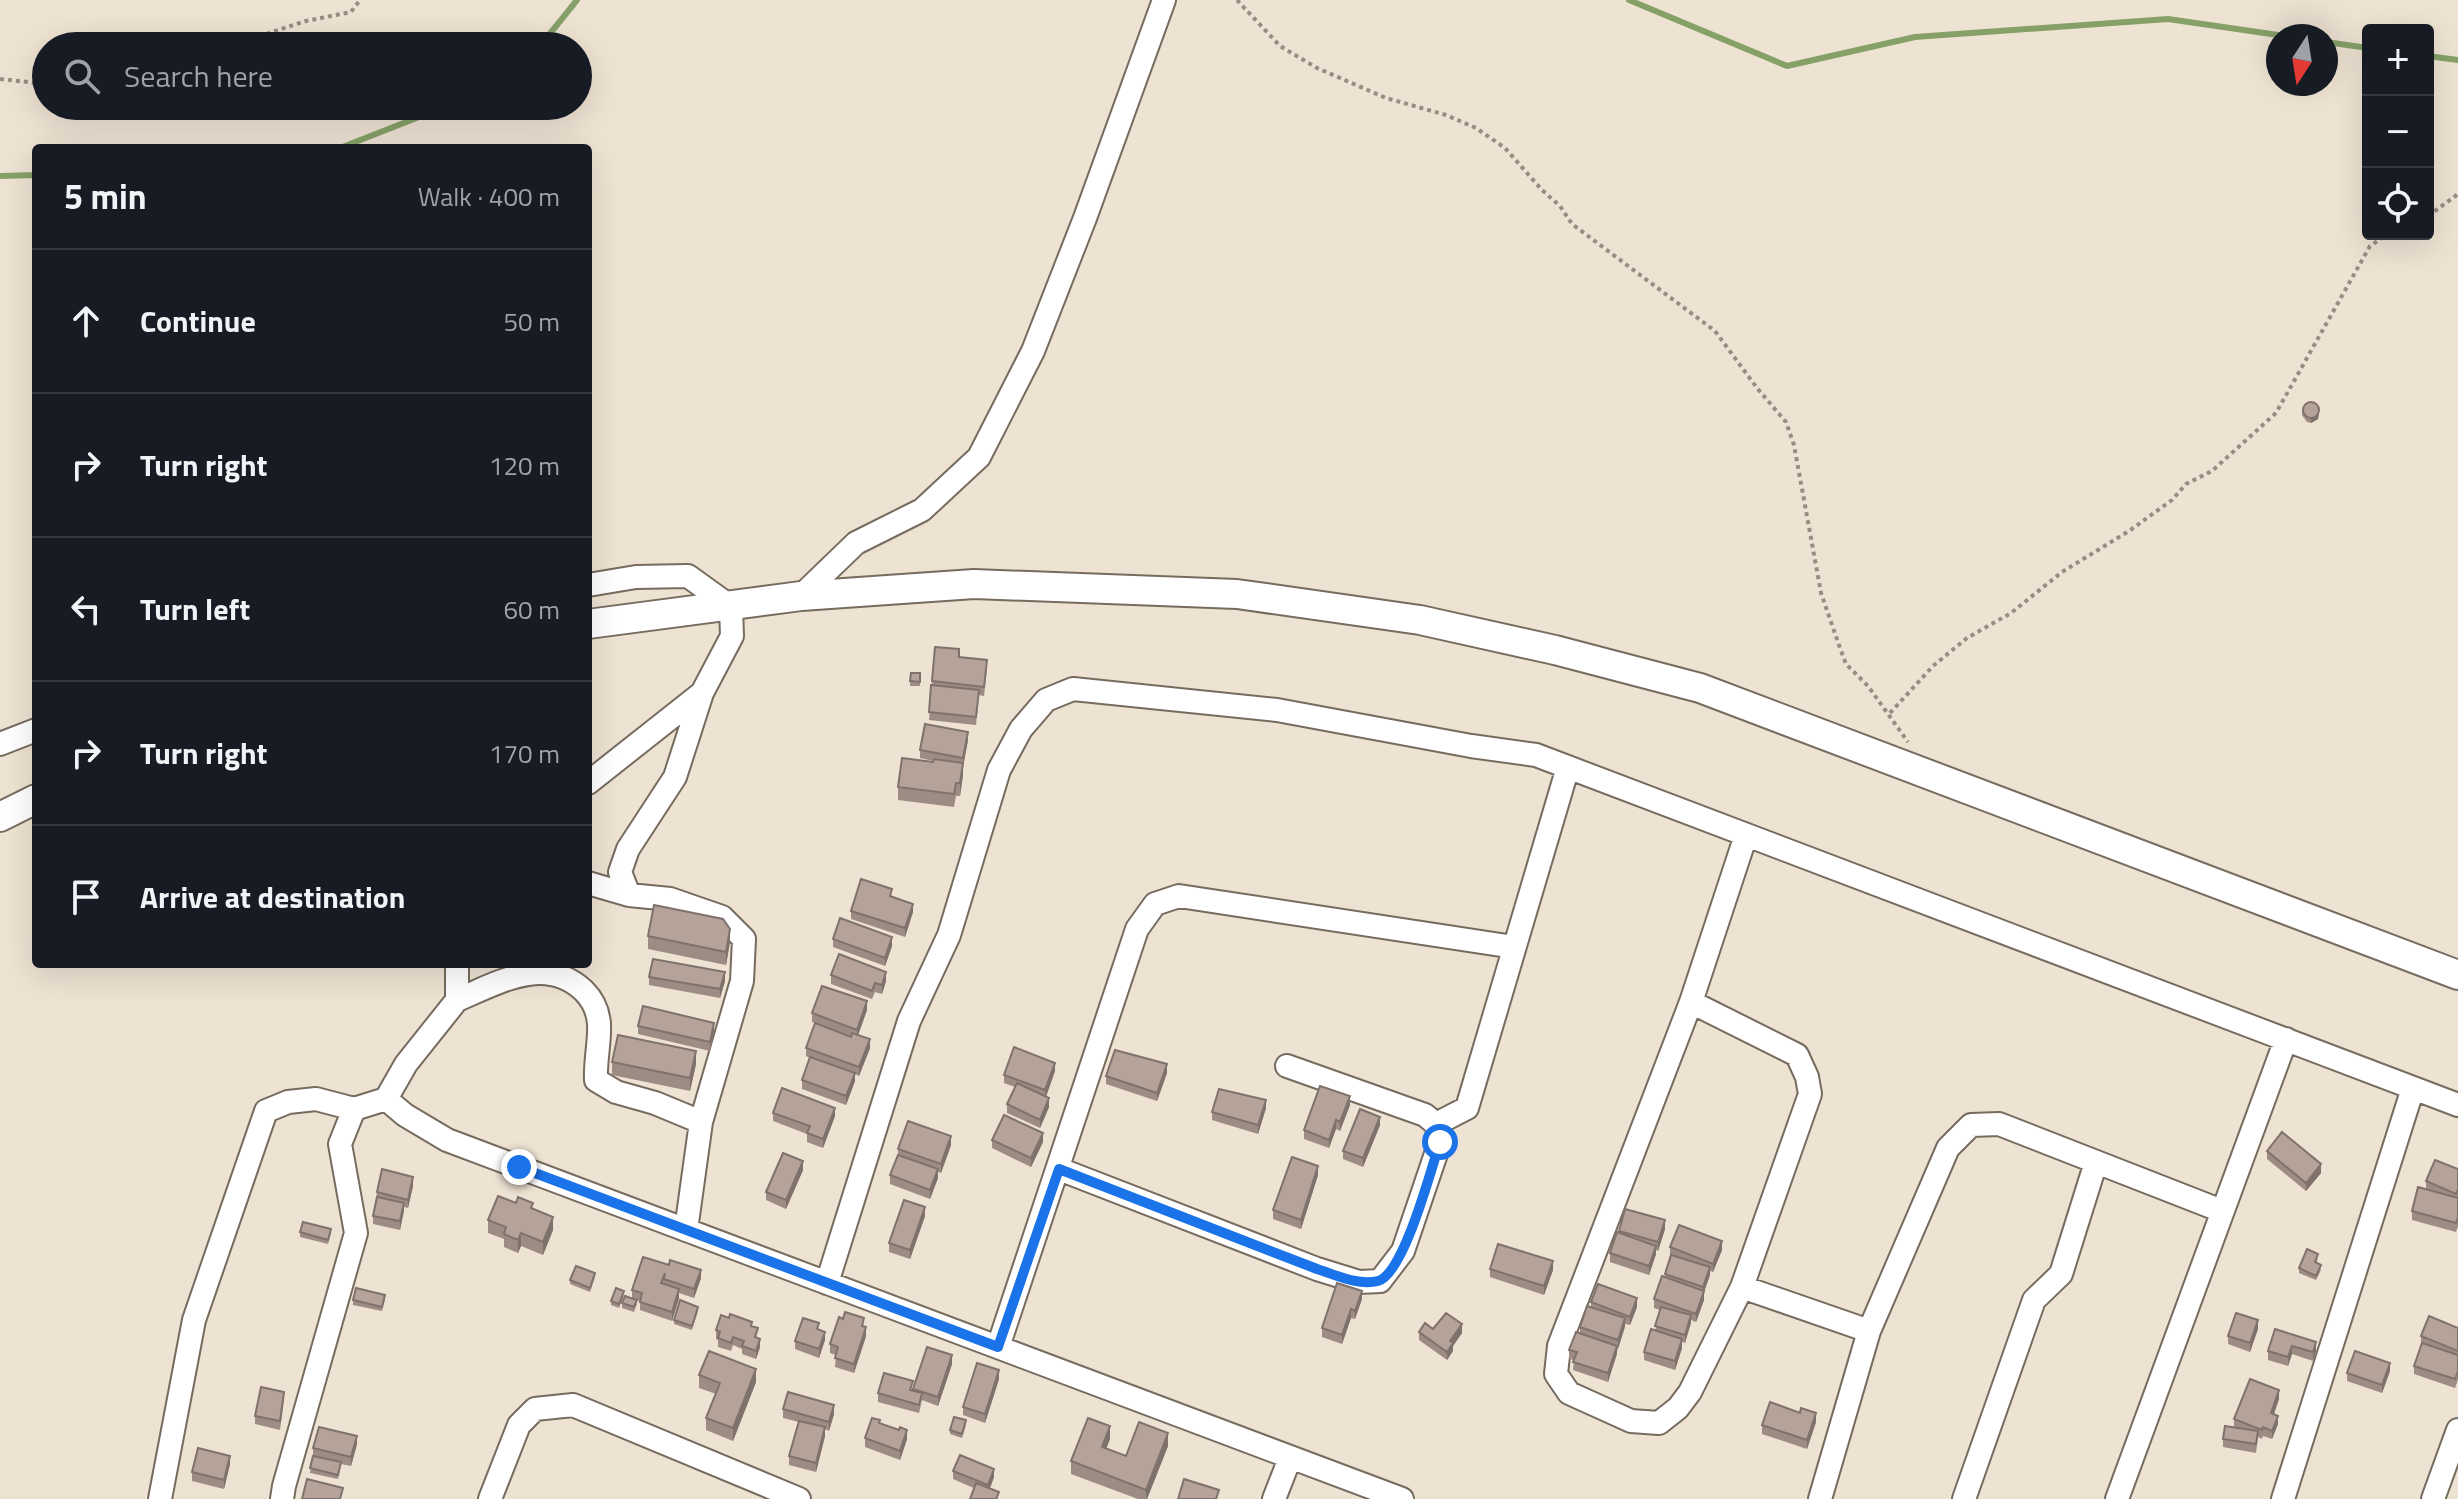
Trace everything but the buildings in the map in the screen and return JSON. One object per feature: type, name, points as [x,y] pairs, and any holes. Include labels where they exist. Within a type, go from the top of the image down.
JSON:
[{"type":"main road","points":[[592,624],[801,596],[974,584],[1237,594],[1420,620],[1555,650],[1700,688],[2458,975]]},
{"type":"main road","points":[[0,817],[32,801]]},
{"type":"street","points":[[801,596],[856,543],[922,510],[979,457],[1033,351],[1164,0]]},
{"type":"street","points":[[592,584],[636,577],[688,576],[731,607],[732,636],[702,693],[675,777],[628,849],[620,872],[629,895]]},
{"type":"street","points":[[827,1283],[909,1021],[949,935],[999,770],[1021,729],[1046,700],[1073,689],[1277,710],[1536,755],[2458,1105]]},
{"type":"street","points":[[592,780],[702,693]]},
{"type":"street","points":[[0,744],[32,732]]},
{"type":"street","points":[[1436,1124],[1467,1108],[1568,767]]},
{"type":"street","points":[[1691,1002],[1797,1055],[1807,1077],[1810,1094],[1742,1287],[1690,1392],[1678,1408],[1659,1423],[1631,1421],[1569,1393],[1556,1374],[1559,1346],[1691,1002],[1746,835]]},
{"type":"street","points":[[592,884],[629,895],[670,899],[722,917],[744,939],[742,981],[701,1122],[686,1230]]},
{"type":"street","points":[[998,1347],[1137,929],[1155,904],[1179,896],[1514,947]]},
{"type":"street","points":[[457,968],[457,1000]]},
{"type":"street","points":[[160,1499],[194,1320],[266,1111],[288,1102],[316,1099],[354,1109],[386,1099],[406,1064],[457,1000],[508,978],[541,971],[574,982],[593,1000],[599,1023],[596,1080],[616,1092],[655,1103],[701,1122]]},
{"type":"street","points":[[2117,1499],[2286,1039]]},
{"type":"street","points":[[1059,1169],[1317,1269],[1359,1282],[1380,1281],[1403,1251],[1440,1142],[1436,1124],[1425,1115],[1287,1066]]},
{"type":"street","points":[[2283,1499],[2413,1088]]},
{"type":"street","points":[[386,1099],[405,1115],[447,1140],[1402,1499]]},
{"type":"street","points":[[282,1499],[356,1233],[340,1144],[354,1109]]},
{"type":"street","points":[[1820,1499],[1869,1331],[1948,1148],[1971,1125],[1999,1124],[2222,1211]]},
{"type":"street","points":[[1964,1499],[2034,1300],[2061,1274],[2096,1162]]},
{"type":"street","points":[[1742,1287],[1869,1331]]},
{"type":"street","points":[[490,1499],[519,1425],[535,1409],[573,1405],[793,1498]]},
{"type":"street","points":[[2433,1499],[2458,1430]]},
{"type":"street","points":[[1274,1499],[1290,1458]]},
{"type":"path","points":[[272,32],[351,12],[360,0]]},
{"type":"path","points":[[1237,0],[1280,46],[1317,68],[1386,98],[1446,115],[1476,128],[1505,148],[1560,206],[1572,224],[1715,331],[1786,422],[1794,445],[1821,593],[1846,664],[1868,686],[1931,776]]},
{"type":"path","points":[[0,79],[32,82]]},
{"type":"path","points":[[2434,212],[2458,194]]},
{"type":"path","points":[[1889,714],[1933,666],[1967,638],[2011,613],[2062,572],[2129,531],[2172,500],[2186,484],[2212,471],[2255,434],[2276,413],[2370,246],[2379,240]]},
{"type":"waterway","points":[[551,32],[577,0]]},
{"type":"waterway","points":[[1629,0],[1787,66],[1915,37],[2168,19],[2266,33]]},
{"type":"waterway","points":[[2338,44],[2362,47]]},
{"type":"waterway","points":[[2434,57],[2458,60]]},
{"type":"waterway","points":[[350,144],[411,120]]},
{"type":"waterway","points":[[0,176],[32,175]]},
{"type":"route","points":[[519,1167],[998,1347],[1059,1169],[1317,1269],[1359,1282],[1380,1281],[1403,1251],[1440,1142]]}]
